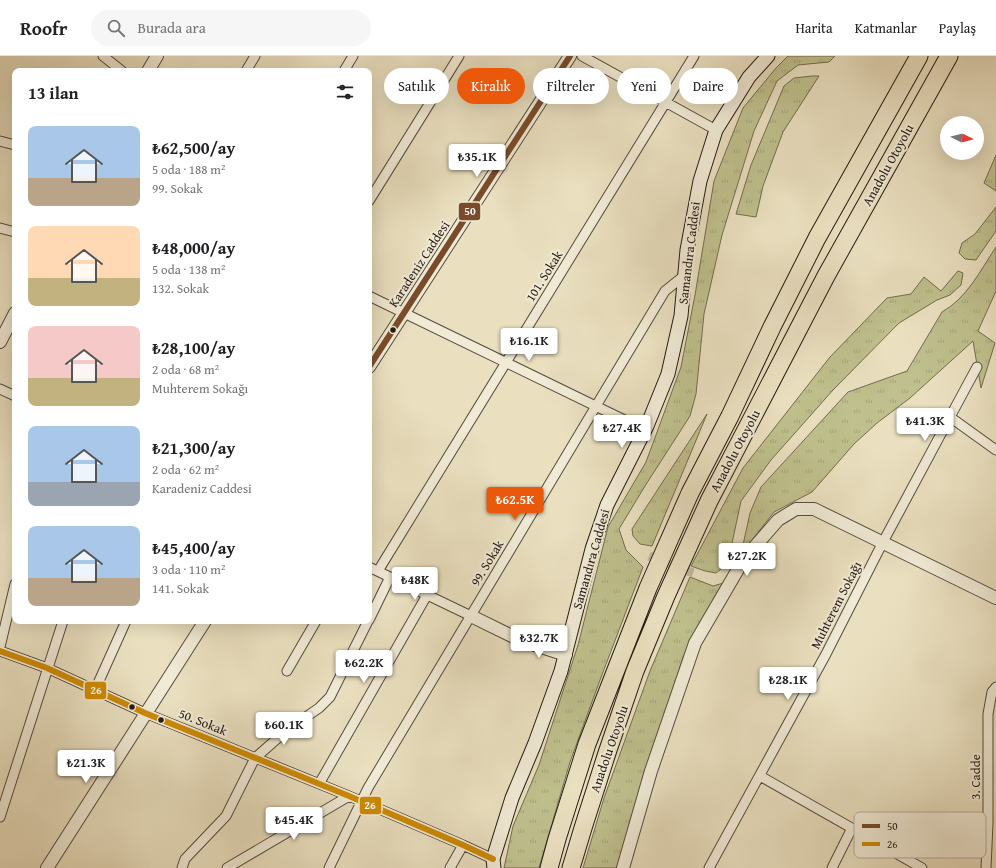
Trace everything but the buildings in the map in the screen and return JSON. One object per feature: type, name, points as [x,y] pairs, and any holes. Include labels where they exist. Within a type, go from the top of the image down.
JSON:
[{"type":"highway","name":"Anadolu Otoyolu","points":[[549,868],[587,744],[648,588],[690,492],[730,416],[772,327],[817,238],[919,56]]},
{"type":"highway","name":"Anadolu Otoyolu","points":[[572,868],[582,828],[635,672],[666,596],[709,501],[826,276],[948,56]]},
{"type":"main road","name":"Samandıra Caddesi","points":[[491,865],[512,798],[535,743],[566,655],[579,595],[592,549],[607,505],[645,430],[668,374],[682,316],[687,250],[700,181],[716,130],[750,77],[768,56]]},
{"type":"street","points":[[103,56],[118,68]]},
{"type":"street","points":[[150,68],[157,56]]},
{"type":"street","points":[[248,68],[255,56]]},
{"type":"street","points":[[346,68],[353,56]]},
{"type":"street","points":[[372,196],[459,56]]},
{"type":"street","name":"Karadeniz Caddesi","points":[[372,362],[570,56]]},
{"type":"street","points":[[582,56],[617,75]]},
{"type":"street","name":"101. Sokak","points":[[671,94],[694,56]]},
{"type":"street","name":"101. Sokak","points":[[378,571],[665,104]]},
{"type":"street","points":[[670,104],[716,130]]},
{"type":"street","points":[[0,141],[12,144]]},
{"type":"street","points":[[0,228],[12,231]]},
{"type":"street","name":"99. Sokak","points":[[362,802],[368,788],[665,291],[685,275]]},
{"type":"street","points":[[372,297],[645,430]]},
{"type":"street","points":[[0,342],[12,319]]},
{"type":"street","name":"Muhterem Sokağı","points":[[709,868],[826,654],[883,542],[977,367]]},
{"type":"street","points":[[0,389],[12,395]]},
{"type":"street","points":[[950,417],[996,450]]},
{"type":"street","points":[[623,868],[651,770],[695,643],[744,559],[778,520],[796,509],[814,509],[996,598]]},
{"type":"street","points":[[372,568],[520,640],[566,655]]},
{"type":"street","points":[[372,614],[390,577]]},
{"type":"street","points":[[319,784],[427,595]]},
{"type":"street","points":[[0,647],[12,597]]},
{"type":"street","points":[[0,817],[62,624]]},
{"type":"street","points":[[95,690],[125,624]]},
{"type":"street","points":[[47,868],[203,624]]},
{"type":"street","points":[[287,671],[314,624]]},
{"type":"street","points":[[182,868],[185,859],[226,816],[255,758],[287,730],[319,708],[330,697],[367,624]]},
{"type":"street","name":"50. Sokak","points":[[0,651],[47,668],[145,713],[463,844],[491,865]]},
{"type":"street","name":"3. Cadde","points":[[986,868],[988,823],[988,714],[992,692],[996,687]]},
{"type":"street","points":[[760,776],[852,828],[832,868]]},
{"type":"street","points":[[227,868],[349,796]]},
{"type":"street","points":[[329,868],[362,802]]},
{"type":"street","points":[[626,868],[631,842]]},
{"type":"street","points":[[450,868],[463,844]]},
{"type":"street","points":[[904,858],[922,868]]},
{"type":"green space","points":[[788,56],[835,56],[829,62],[798,65],[777,81],[754,131],[722,235],[704,314],[696,394],[690,416],[619,529],[626,550],[643,567],[570,762],[539,868],[504,868],[513,826],[539,765],[578,645],[608,527],[646,462],[681,367],[695,295],[714,181],[743,108],[776,68]]},
{"type":"green space","points":[[819,76],[783,132],[763,186],[756,217],[736,214],[751,165],[784,86],[794,78]]},
{"type":"green space","points":[[996,155],[996,191],[984,183]]},
{"type":"green space","points":[[996,207],[996,231],[976,260],[965,259],[959,253],[962,243],[975,234]]},
{"type":"green space","points":[[996,247],[996,291],[978,331],[995,343],[981,388],[973,341],[910,398],[877,423],[854,444],[812,492],[774,512],[741,554],[750,513],[761,487],[848,392],[907,371],[942,312],[966,292]]},
{"type":"green space","points":[[958,271],[963,273],[961,285],[950,295],[937,300],[899,323],[833,390],[771,460],[741,501],[731,548],[725,566],[716,573],[691,566],[743,468],[830,357],[887,298],[911,294],[924,277],[941,291]]},
{"type":"green space","points":[[707,414],[652,546],[640,544],[633,536],[632,529]]},
{"type":"green space","points":[[690,577],[713,586],[727,582],[717,596],[683,657],[620,868],[583,868],[604,798],[650,671]]},
{"type":"tunnel","points":[[649,556],[693,573]]},
{"type":"transit line","name":"50","points":[[372,362],[570,56]]},
{"type":"transit line","name":"26","points":[[0,651],[47,668],[145,713],[349,796],[493,859]]}]
